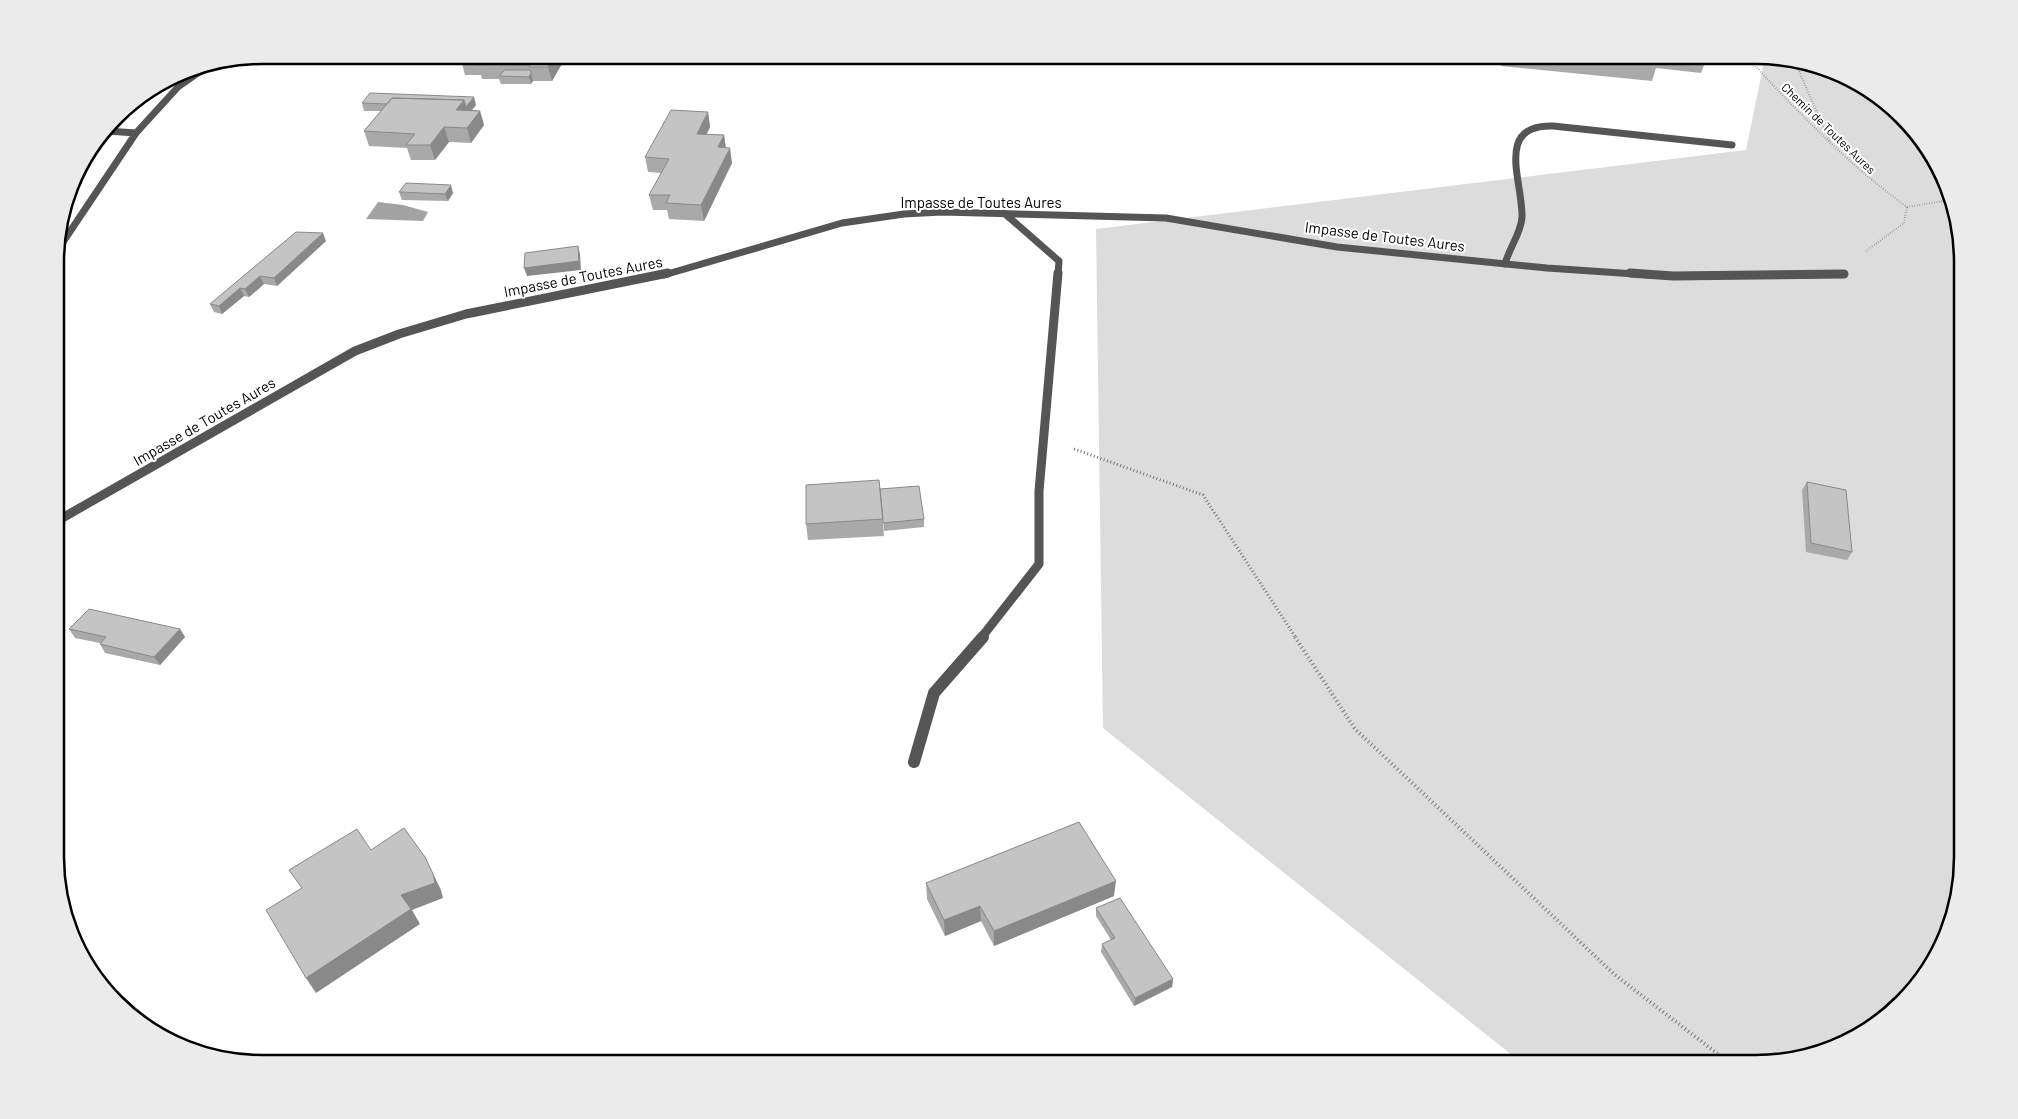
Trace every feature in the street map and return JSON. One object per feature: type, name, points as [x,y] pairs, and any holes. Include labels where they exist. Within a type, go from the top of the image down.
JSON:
[{"type":"street","points":[[65,239],[136,133],[178,87],[194,75]]},
{"type":"street","points":[[1505,264],[1507,251],[1517,237],[1522,218],[1514,153],[1524,135],[1533,127],[1553,126],[1732,145]]},
{"type":"street","points":[[113,131],[136,133]]},
{"type":"street","points":[[914,762],[934,693],[996,622],[1039,564],[1039,491],[1059,260],[1004,213]]},
{"type":"street","name":"Impasse de Toutes Aures","points":[[64,517],[355,351],[397,334],[450,318],[535,299],[659,276],[712,262],[778,239],[826,226],[904,214],[1004,213],[1192,221],[1337,247],[1505,264],[1673,276],[1844,274]]},
{"type":"path","name":"Chemin de Toutes Aures","points":[[1752,64],[1794,109],[1866,177],[1907,207]]},
{"type":"path","points":[[1798,69],[1830,143]]},
{"type":"path","points":[[1844,274],[1871,246],[1904,223],[1907,207],[1945,201]]},
{"type":"path","points":[[1043,438],[1203,495],[1355,728],[1615,975],[1719,1055]]},
{"type":"shaded area","points":[[1764,64],[1782,65],[1820,74],[1844,84],[1866,97],[1887,113],[1905,131],[1928,163],[1944,198],[1953,236],[1954,249],[1954,870],[1953,883],[1944,921],[1934,945],[1921,967],[1905,988],[1887,1006],[1855,1029],[1820,1045],[1782,1054],[1769,1055],[1512,1055],[1103,728],[1096,229],[1746,150]]},
{"type":"shaded area","points":[[378,202],[403,205],[428,212],[423,221],[366,219]]},
{"type":"building","points":[[530,64],[550,64],[548,67],[529,67]]},
{"type":"building","points":[[505,70],[530,70],[531,73],[529,77],[499,76]]},
{"type":"building","points":[[370,93],[474,97],[466,107],[464,100],[392,98],[387,104],[362,103]]},
{"type":"building","points":[[392,98],[464,100],[456,110],[480,111],[467,128],[444,127],[430,145],[406,145],[415,134],[364,131]]},
{"type":"building","points":[[671,110],[708,112],[697,134],[724,135],[718,147],[730,148],[701,205],[666,203],[670,195],[649,195],[669,159],[645,157]]},
{"type":"building","points":[[406,183],[451,185],[445,194],[399,192]]},
{"type":"building","points":[[296,232],[323,233],[274,278],[260,276],[245,289],[240,288],[219,306],[210,304]]},
{"type":"building","points":[[578,246],[579,261],[524,268],[525,253]]},
{"type":"building","points":[[879,480],[883,519],[806,524],[806,485]]},
{"type":"building","points":[[1807,482],[1846,490],[1852,552],[1811,543]]},
{"type":"building","points":[[919,486],[924,519],[883,523],[880,489]]},
{"type":"building","points":[[89,609],[180,629],[154,657],[100,644],[106,637],[69,629]]},
{"type":"building","points":[[1079,822],[1116,881],[994,931],[980,906],[944,920],[926,883]]},
{"type":"building","points":[[404,828],[425,857],[435,883],[401,895],[411,909],[306,978],[266,910],[302,888],[289,870],[357,829],[371,850]]},
{"type":"building","points":[[1120,898],[1173,979],[1135,998],[1102,944],[1115,938],[1096,908]]}]
